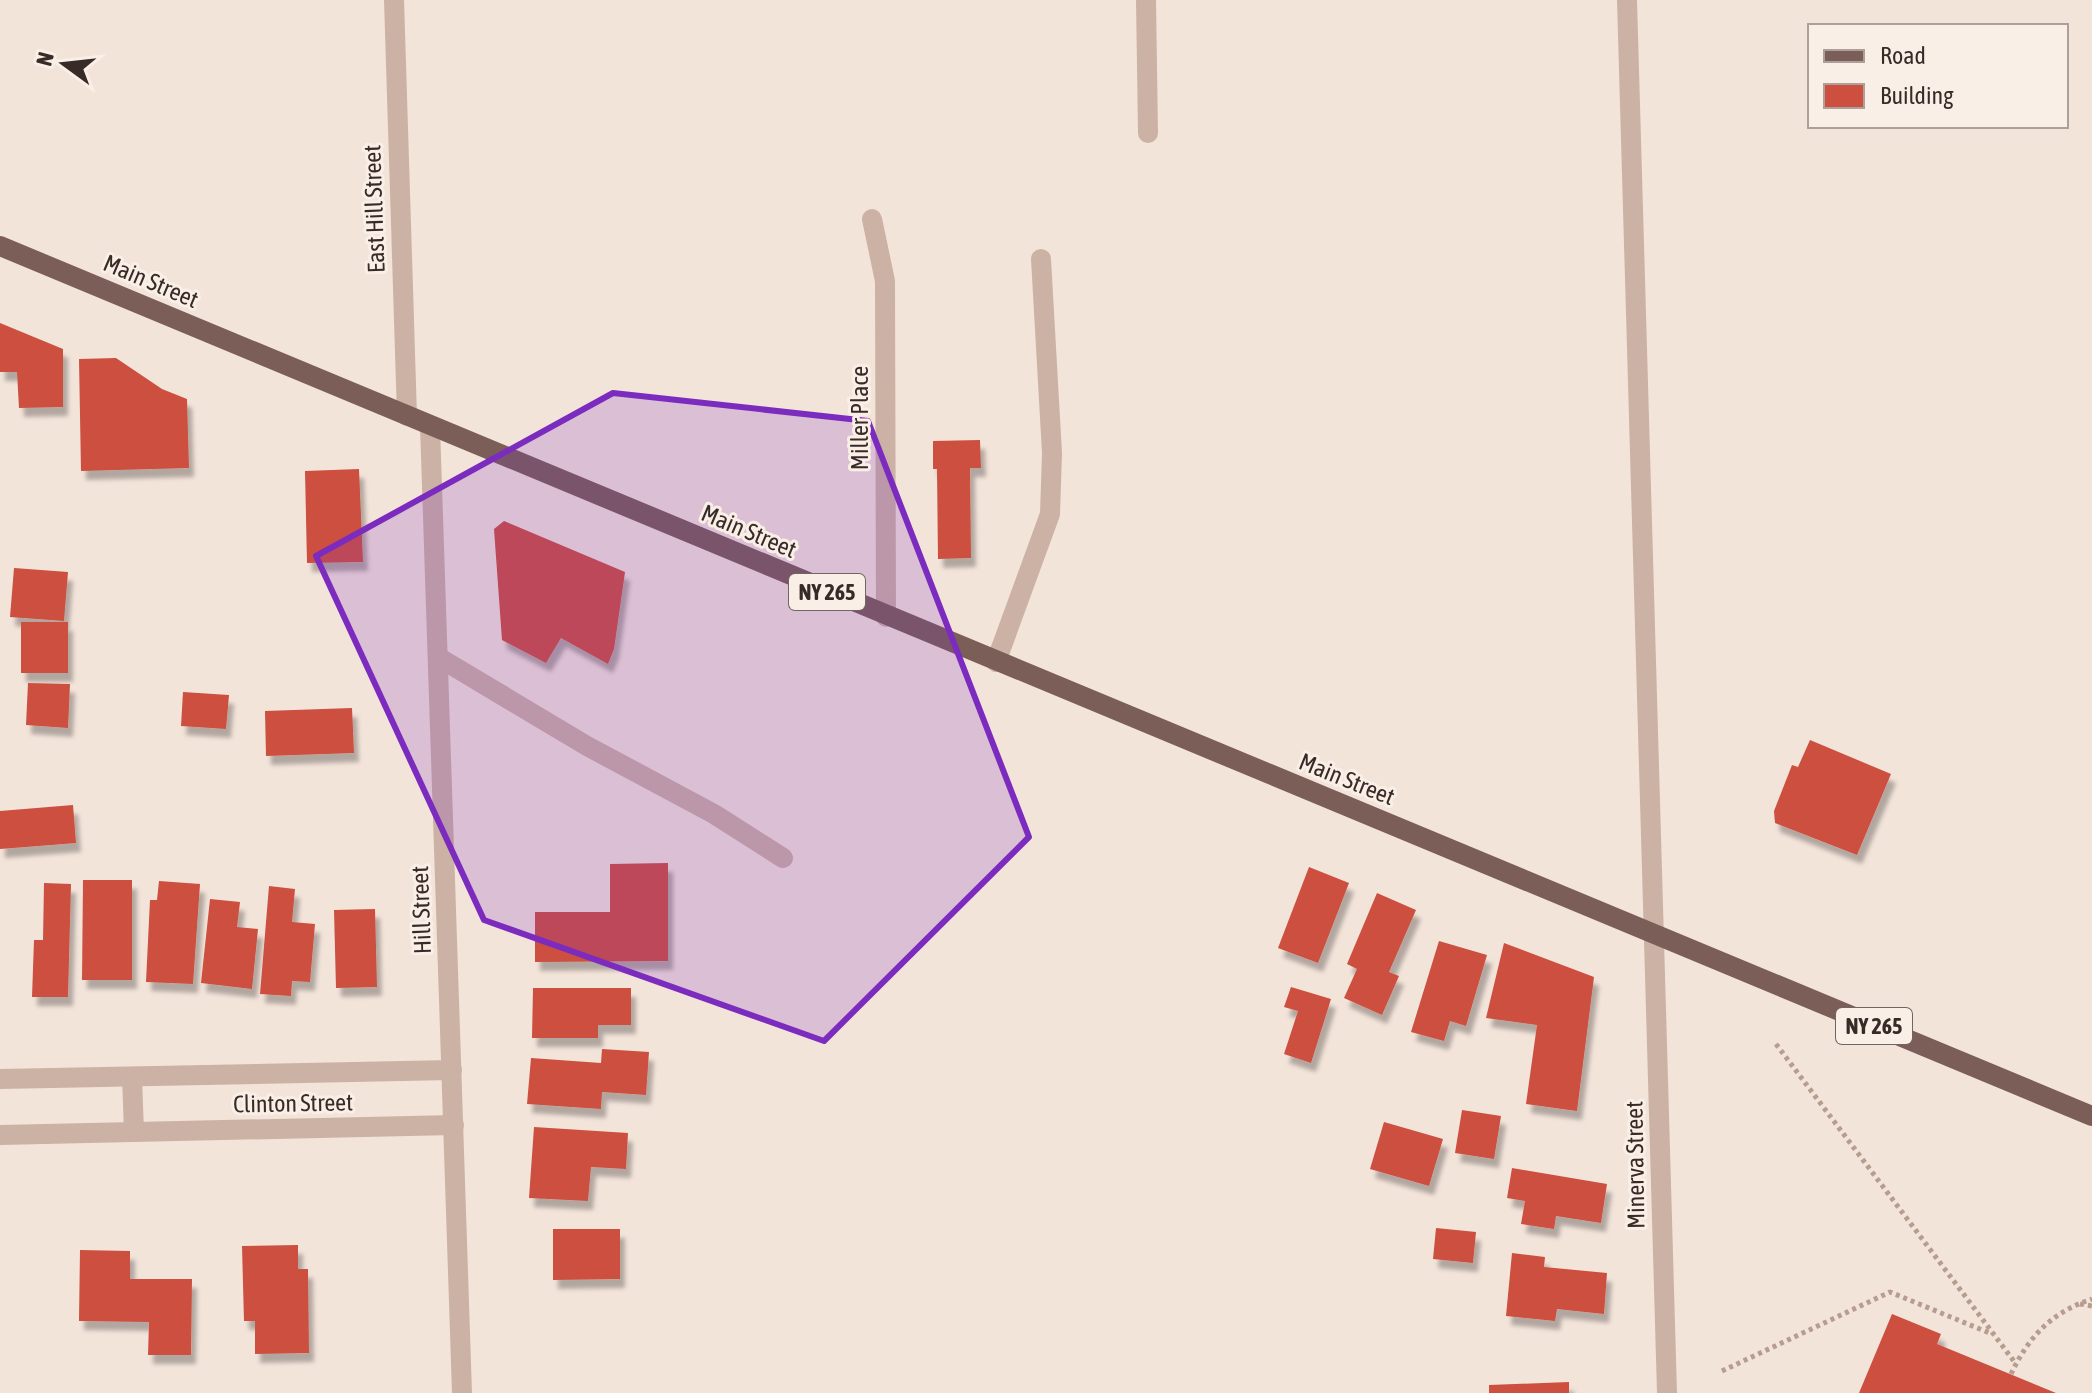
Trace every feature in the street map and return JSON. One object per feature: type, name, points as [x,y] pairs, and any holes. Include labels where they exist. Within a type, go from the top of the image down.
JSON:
[{"type":"main road","name":"Main Street","points":[[0,246],[1656,935]]},
{"type":"main road","name":"NY 265","points":[[1656,935],[2092,1116]]},
{"type":"street","name":"East Hill Street","points":[[394,0],[407,416]]},
{"type":"street","points":[[1146,0],[1148,133]]},
{"type":"street","name":"Minerva Street","points":[[1627,0],[1667,1393]]},
{"type":"street","name":"Miller Place","points":[[872,219],[885,281],[886,617]]},
{"type":"street","points":[[996,662],[1050,514],[1052,453],[1041,259]]},
{"type":"street","name":"Hill Street","points":[[430,426],[462,1393]]},
{"type":"street","points":[[438,657],[587,746],[714,814],[783,858]]},
{"type":"street","name":"Clinton Street","points":[[0,1079],[452,1070]]},
{"type":"street","points":[[132,1077],[134,1132]]},
{"type":"street","name":"Clinton Street","points":[[0,1135],[454,1125]]},
{"type":"path","points":[[1776,1044],[2016,1364]]},
{"type":"path","points":[[1722,1371],[1890,1292],[1993,1334]]},
{"type":"path","points":[[2011,1374],[2023,1348],[2042,1327],[2079,1303],[2092,1299]]},
{"type":"path","points":[[2079,1303],[2092,1306]]},
{"type":"highlighted area","points":[[613,393],[868,421],[1029,837],[824,1041],[484,920],[316,556]]},
{"type":"building","points":[[0,323],[63,349],[63,407],[19,408],[17,372],[0,372]]},
{"type":"building","points":[[116,358],[162,389],[187,399],[189,468],[81,471],[79,359]]},
{"type":"building","points":[[980,440],[981,468],[970,468],[971,558],[938,559],[937,469],[933,469],[933,441]]},
{"type":"building","points":[[359,469],[363,562],[307,563],[305,471]]},
{"type":"building","points":[[504,521],[625,572],[614,649],[608,664],[561,638],[546,663],[502,640],[494,529]]},
{"type":"building","points":[[14,568],[68,572],[64,621],[10,617]]},
{"type":"building","points":[[21,622],[68,622],[68,673],[21,673]]},
{"type":"building","points":[[28,683],[70,684],[68,728],[26,725]]},
{"type":"building","points":[[183,692],[229,695],[226,729],[181,726]]},
{"type":"building","points":[[352,708],[354,753],[266,756],[265,711]]},
{"type":"building","points":[[1810,740],[1891,774],[1857,855],[1775,823],[1774,811],[1792,765],[1798,767]]},
{"type":"building","points":[[73,805],[76,843],[0,849],[0,811]]},
{"type":"building","points":[[668,863],[668,961],[535,962],[535,912],[610,912],[610,864]]},
{"type":"building","points":[[1309,867],[1349,883],[1318,963],[1278,948]]},
{"type":"building","points":[[83,880],[132,880],[132,980],[82,980]]},
{"type":"building","points":[[159,881],[200,884],[193,984],[146,982],[150,900],[157,900]]},
{"type":"building","points":[[44,883],[71,884],[68,997],[32,997],[34,940],[43,940]]},
{"type":"building","points":[[269,886],[295,889],[292,922],[315,924],[310,982],[292,981],[291,996],[260,994]]},
{"type":"building","points":[[1377,893],[1416,910],[1389,972],[1399,976],[1382,1015],[1344,998],[1357,969],[1347,964]]},
{"type":"building","points":[[210,899],[240,902],[237,927],[258,929],[252,989],[201,983]]},
{"type":"building","points":[[375,909],[377,987],[336,988],[334,910]]},
{"type":"building","points":[[1439,941],[1487,955],[1466,1026],[1450,1021],[1444,1041],[1411,1032]]},
{"type":"building","points":[[1504,943],[1594,977],[1577,1111],[1526,1104],[1537,1025],[1486,1018]]},
{"type":"building","points":[[1291,987],[1331,999],[1311,1063],[1284,1054],[1298,1011],[1284,1007]]},
{"type":"building","points":[[533,988],[631,988],[631,1025],[598,1025],[598,1038],[532,1038]]},
{"type":"building","points":[[602,1049],[649,1052],[646,1095],[602,1092],[601,1109],[527,1104],[531,1058],[601,1063]]},
{"type":"building","points":[[1462,1110],[1501,1116],[1494,1159],[1455,1153]]},
{"type":"building","points":[[1384,1122],[1443,1139],[1429,1186],[1370,1169]]},
{"type":"building","points":[[534,1127],[628,1133],[626,1169],[591,1167],[588,1201],[529,1198]]},
{"type":"building","points":[[1512,1168],[1607,1184],[1601,1223],[1556,1216],[1554,1229],[1521,1224],[1525,1201],[1507,1198]]},
{"type":"building","points":[[1436,1228],[1476,1232],[1473,1263],[1433,1259]]},
{"type":"building","points":[[553,1229],[620,1229],[620,1279],[553,1280]]},
{"type":"building","points":[[298,1245],[298,1269],[308,1269],[309,1353],[255,1354],[255,1321],[244,1321],[242,1246]]},
{"type":"building","points":[[80,1250],[130,1251],[130,1279],[192,1279],[191,1355],[148,1355],[149,1322],[79,1321]]},
{"type":"building","points":[[1512,1253],[1545,1257],[1544,1267],[1607,1273],[1604,1314],[1557,1309],[1555,1321],[1506,1316]]},
{"type":"building","points":[[1892,1314],[1941,1334],[1937,1344],[2056,1393],[1859,1393]]},
{"type":"building","points":[[1569,1382],[1569,1393],[1489,1393],[1489,1385]]}]
